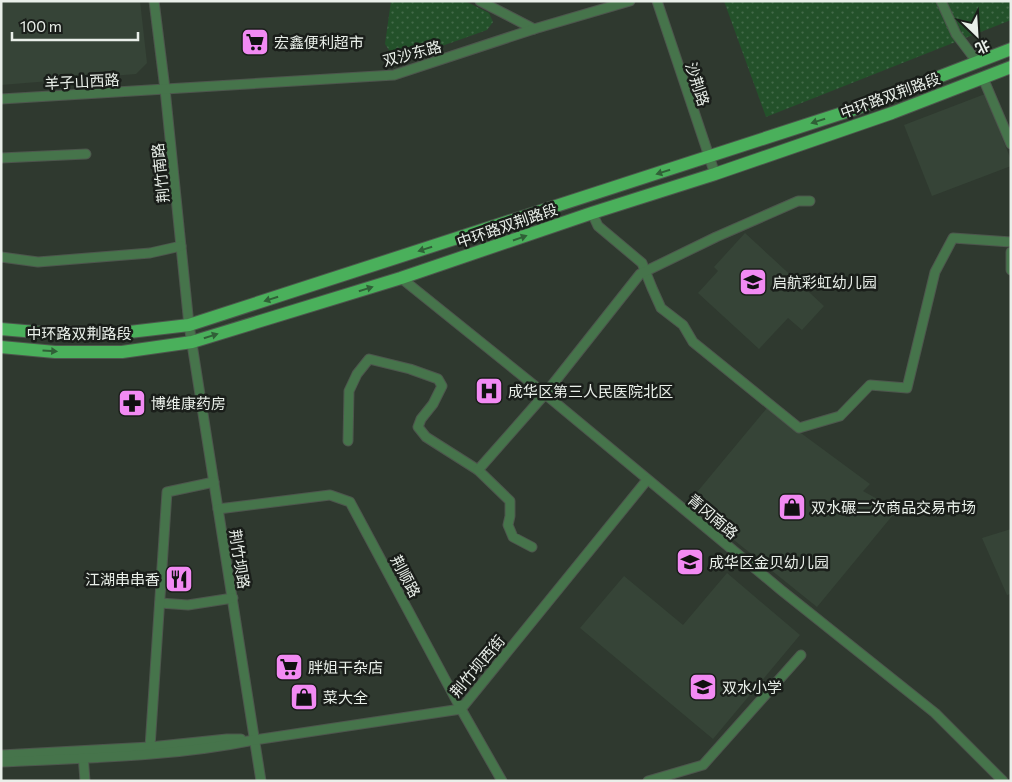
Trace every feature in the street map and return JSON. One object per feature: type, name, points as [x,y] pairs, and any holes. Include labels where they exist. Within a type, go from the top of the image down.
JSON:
[{"type":"main road","name":"中环路双荆路段","points":[[1,330],[121,333],[189,325],[858,108],[1011,49]]},
{"type":"main road","name":"中环路双荆路段","points":[[1,347],[55,352],[122,352],[192,342],[401,278],[592,213],[715,174],[892,113],[1011,66]]},
{"type":"street","name":"荆竹南路","points":[[154,1],[192,342]]},
{"type":"street","points":[[480,1],[534,29]]},
{"type":"street","name":"双沙东路","points":[[164,89],[394,75],[534,29],[630,1]]},
{"type":"street","name":"沙荆路","points":[[657,1],[715,174]]},
{"type":"street","points":[[941,1],[956,34],[978,62]]},
{"type":"street","points":[[984,78],[1011,144]]},
{"type":"street","name":"羊子山西路","points":[[1,99],[164,89]]},
{"type":"street","points":[[1,158],[86,154]]},
{"type":"street","points":[[478,470],[545,394],[640,274],[716,237],[798,201],[810,201]]},
{"type":"street","points":[[592,213],[598,226],[642,263],[661,308],[683,325],[693,342],[799,428],[840,416],[870,385],[907,388],[935,272],[953,238],[1011,242]]},
{"type":"street","points":[[1,257],[38,262],[150,253],[181,246]]},
{"type":"street","points":[[1011,252],[1011,270]]},
{"type":"street","name":"青冈南路","points":[[401,278],[545,394],[781,590],[935,713],[1003,781]]},
{"type":"street","name":"荆竹坝路","points":[[192,342],[261,781]]},
{"type":"street","points":[[348,441],[349,391],[356,374],[368,359],[410,369],[438,379],[442,386],[418,427],[426,437],[478,470],[510,501],[508,525],[514,537],[532,547]]},
{"type":"street","name":"荆竹坝西街","points":[[254,740],[462,709],[647,480]]},
{"type":"street","points":[[150,747],[167,492],[214,482]]},
{"type":"street","name":"荆顺路","points":[[218,508],[330,495],[350,502],[502,781]]},
{"type":"street","points":[[160,603],[188,605],[233,598]]},
{"type":"street","points":[[648,781],[703,765],[801,655]]},
{"type":"street","points":[[1,762],[226,739],[254,740]]},
{"type":"street","points":[[1,755],[150,754],[230,745],[254,740]]},
{"type":"street","points":[[83,755],[84,781]]},
{"type":"shaded area","points":[[1,1],[140,1],[147,63],[136,74],[1,85]]},
{"type":"shaded area","points":[[985,94],[1011,160],[1011,166],[932,196],[904,125]]},
{"type":"shaded area","name":"启航彩虹幼儿园","points":[[745,233],[824,306],[802,330],[788,318],[759,349],[698,293],[718,271],[714,267]]},
{"type":"shaded area","name":"双水碾二次商品交易市场","points":[[767,408],[870,484],[863,491],[897,510],[817,607],[688,503]]},
{"type":"shaded area","points":[[1011,529],[1011,594],[1007,595],[982,538]]},
{"type":"shaded area","name":"双水小学","points":[[727,573],[800,635],[713,739],[580,628],[624,576],[683,625]]},
{"type":"green space","points":[[391,1],[465,1],[489,13],[493,22],[487,30],[411,57],[391,53],[385,44]]},
{"type":"green space","points":[[724,1],[1011,1],[1011,20],[766,117]]},
{"type":"place","name":"宏鑫便利超市","points":[[255,42]]},
{"type":"place","name":"启航彩虹幼儿园","points":[[753,282]]},
{"type":"place","name":"成华区第三人民医院北区","points":[[489,391]]},
{"type":"place","name":"博维康药房","points":[[132,403]]},
{"type":"place","name":"双水碾二次商品交易市场","points":[[792,507]]},
{"type":"place","name":"成华区金贝幼儿园","points":[[690,562]]},
{"type":"place","name":"江湖串串香","points":[[179,579]]},
{"type":"place","name":"胖姐干杂店","points":[[289,667]]},
{"type":"place","name":"双水小学","points":[[703,687]]},
{"type":"place","name":"菜大全","points":[[304,697]]}]
